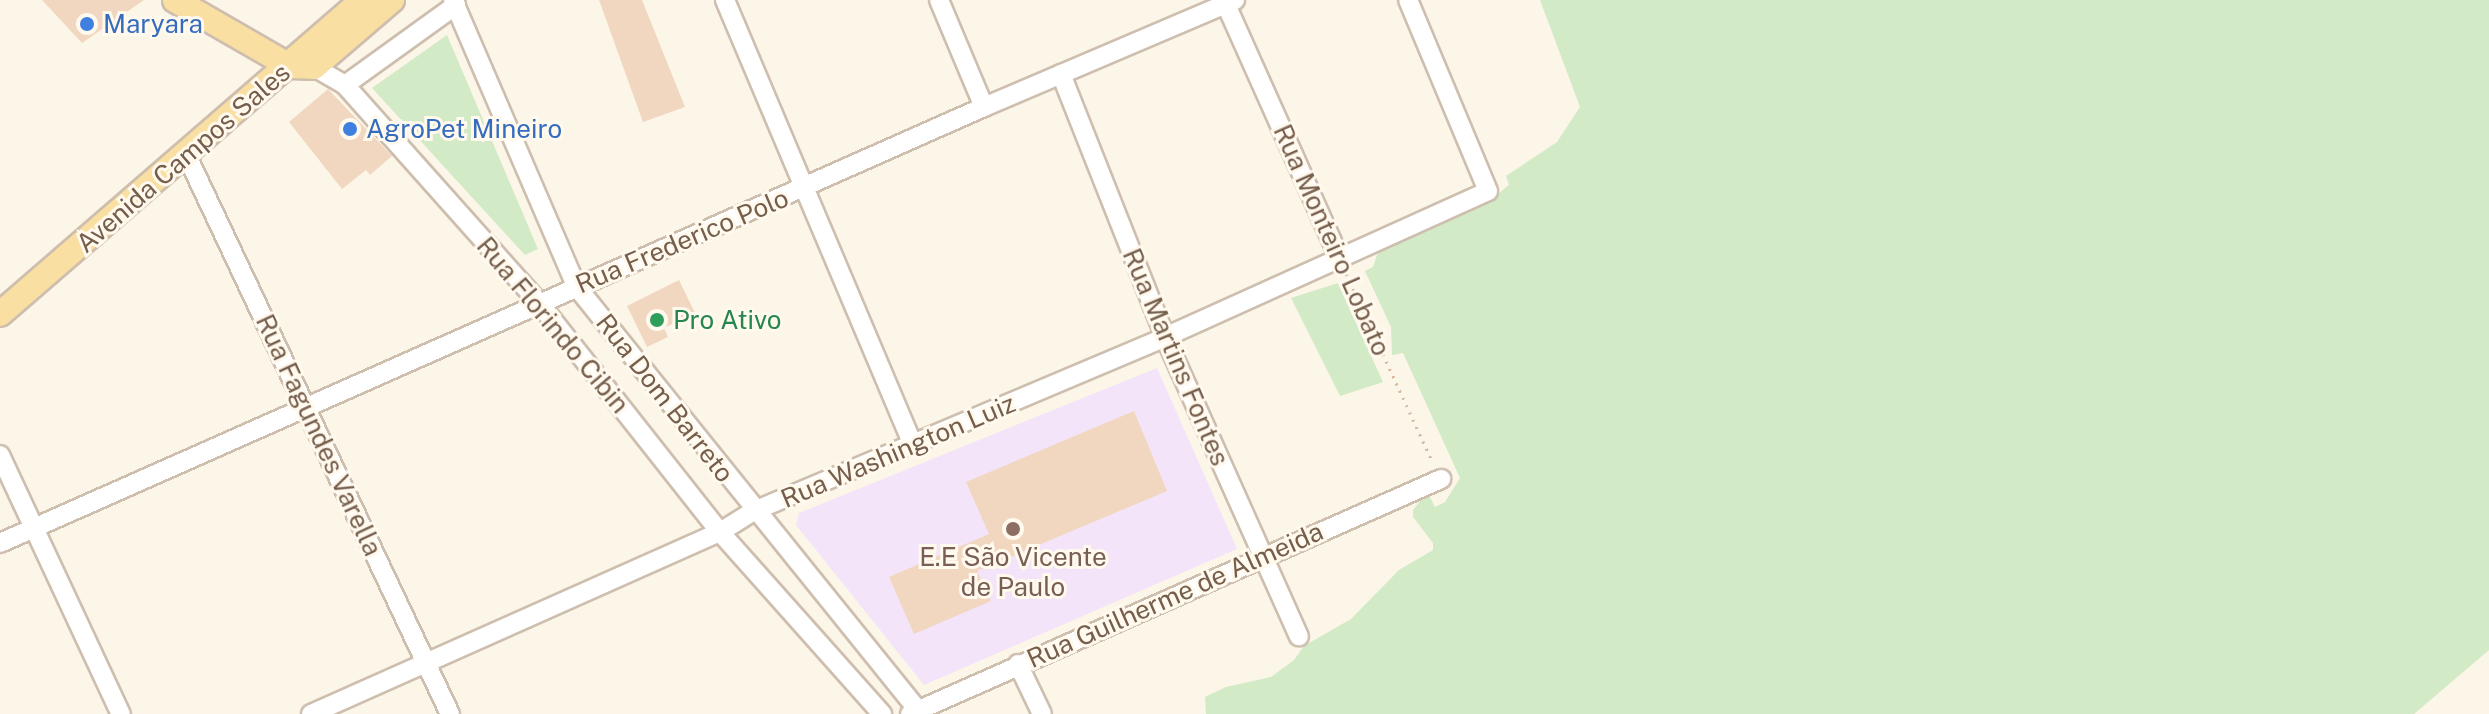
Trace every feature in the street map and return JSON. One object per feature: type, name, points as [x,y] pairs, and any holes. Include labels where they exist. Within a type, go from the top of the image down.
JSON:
[{"type":"main road","name":"Rua Florindo Cibin","points":[[175,0],[302,66]]},
{"type":"main road","name":"Avenida Campos Sales","points":[[302,66],[363,0]]},
{"type":"main road","name":"Avenida Campos Sales","points":[[0,314],[187,156],[392,0]]},
{"type":"street","points":[[725,0],[802,189],[913,446]]},
{"type":"street","points":[[939,0],[984,107]]},
{"type":"street","name":"Rua Washington Luiz","points":[[311,714],[720,532],[754,511],[1165,337],[1488,191],[1408,0]]},
{"type":"street","name":"Rua Frederico Polo","points":[[0,543],[576,286],[1228,1]]},
{"type":"street","name":"Rua Monteiro Lobato","points":[[1228,1],[1340,259]]},
{"type":"street","points":[[345,85],[455,2]]},
{"type":"street","name":"Rua Dom Barreto","points":[[455,2],[576,286],[916,713]]},
{"type":"street","name":"Rua Florindo Cibin","points":[[302,66],[345,85],[539,303],[720,532],[882,714]]},
{"type":"street","name":"Rua Martins Fontes","points":[[1061,74],[1165,337],[1299,636]]},
{"type":"street","name":"Rua Fagundes Varella","points":[[187,156],[450,714]]},
{"type":"street","points":[[0,455],[37,527],[121,714]]},
{"type":"street","name":"Rua Guilherme de Almeida","points":[[916,713],[1018,664],[1441,479]]},
{"type":"street","points":[[1018,664],[1042,714]]},
{"type":"path","name":"Rua Monteiro Lobato","points":[[1340,259],[1441,479]]},
{"type":"shaded area","name":"E.E São Vicente de Paulo","points":[[1157,368],[1237,549],[924,685],[796,525],[799,513]]},
{"type":"green space","points":[[1540,0],[2489,0],[2489,650],[2414,714],[1206,714],[1205,697],[1226,687],[1271,677],[1294,660],[1304,646],[1351,619],[1399,570],[1433,550],[1433,543],[1413,517],[1413,510],[1424,496],[1430,497],[1435,507],[1445,502],[1460,478],[1403,353],[1392,355],[1391,327],[1365,271],[1373,267],[1381,243],[1494,197],[1509,185],[1506,176],[1557,142],[1580,107]]},
{"type":"green space","points":[[447,35],[538,249],[525,255],[372,88]]},
{"type":"green space","points":[[1338,283],[1383,382],[1340,396],[1291,298]]},
{"type":"building","name":"Maryara","points":[[42,0],[144,0],[82,43]]},
{"type":"building","points":[[599,0],[642,0],[685,107],[643,122]]},
{"type":"building","points":[[328,89],[392,156],[370,175],[366,170],[342,189],[289,122]]},
{"type":"building","name":"Pro Ativo","points":[[679,280],[695,313],[664,328],[668,337],[647,347],[627,306]]},
{"type":"building","points":[[1134,411],[1167,491],[977,571],[991,601],[914,634],[889,577],[989,534],[966,482]]},
{"type":"place","name":"Maryara","points":[[87,24]]},
{"type":"place","name":"AgroPet Mineiro","points":[[350,129]]},
{"type":"place","name":"Pro Ativo","points":[[657,320]]},
{"type":"place","name":"E.E São Vicente de Paulo","points":[[1013,529]]}]
